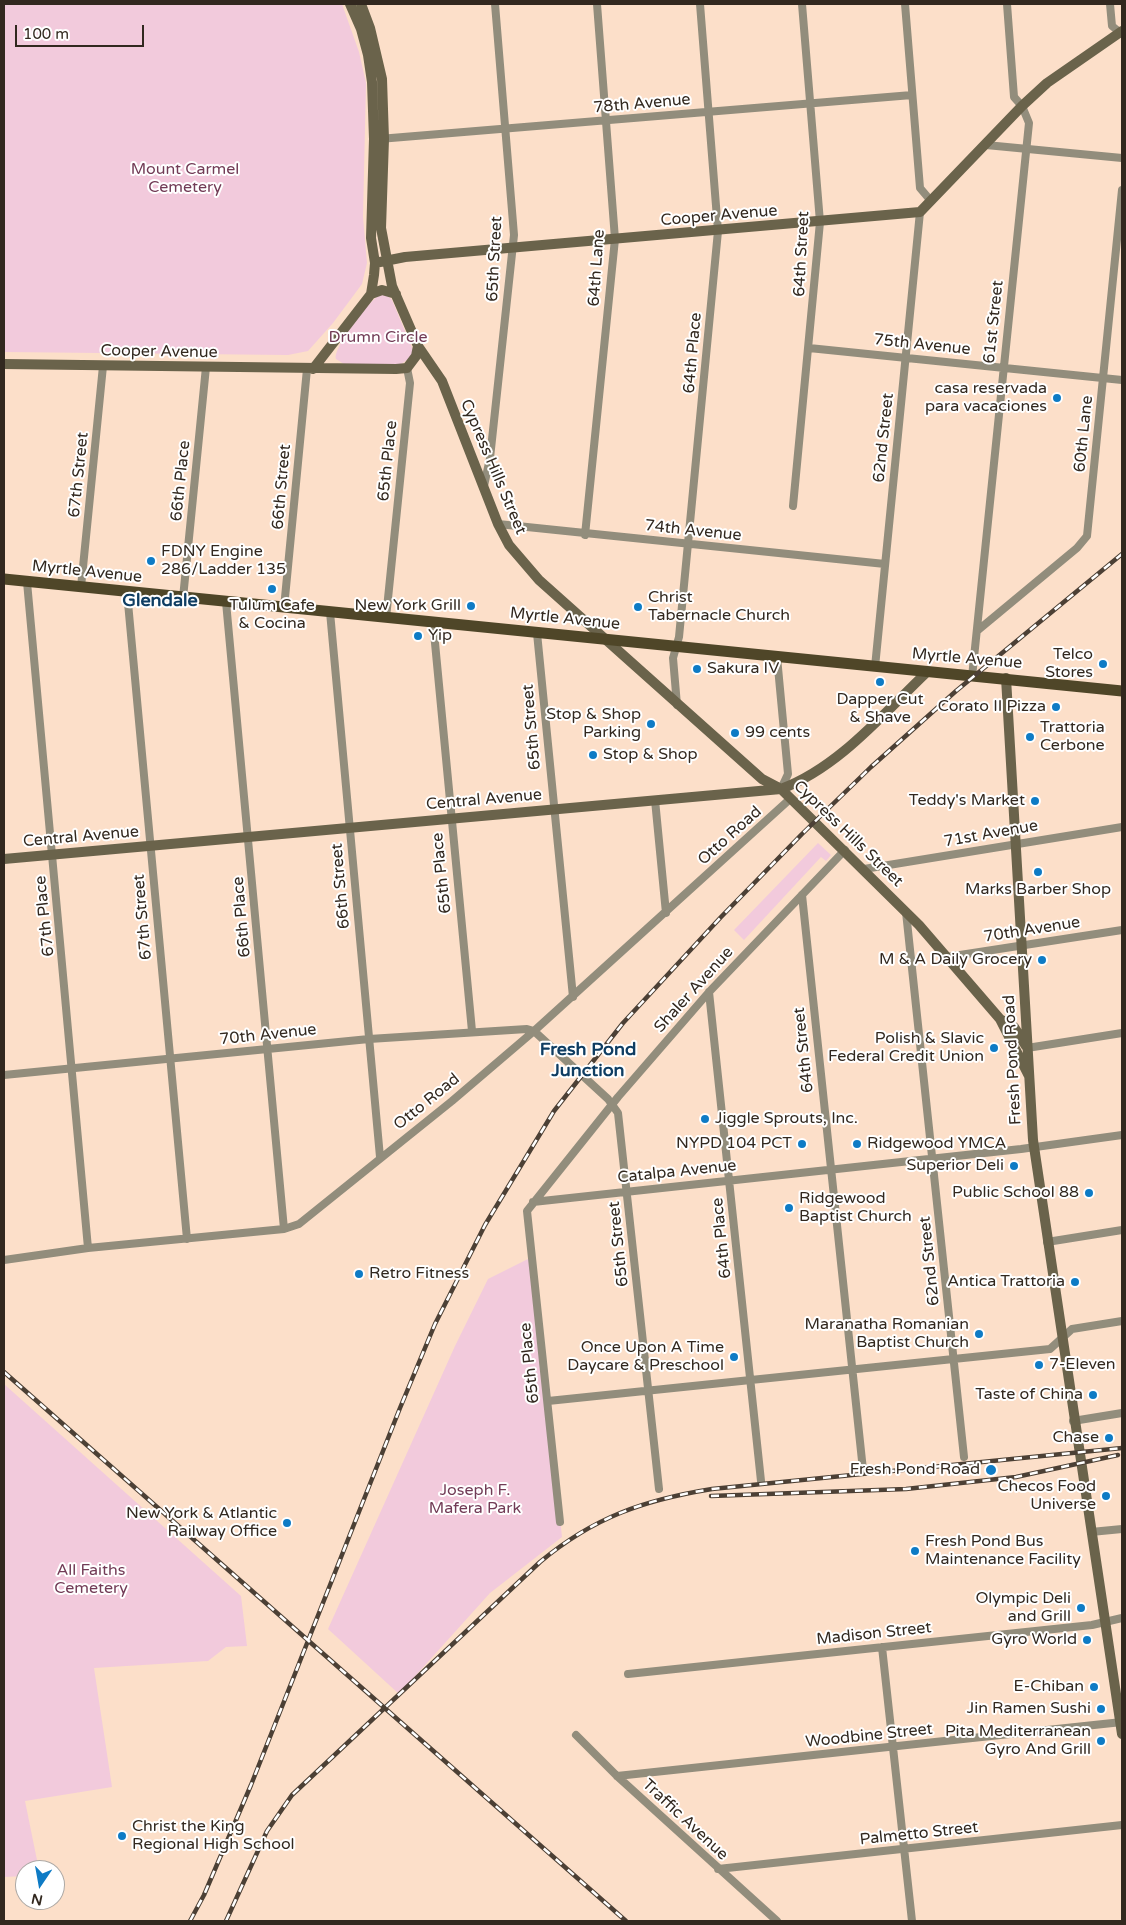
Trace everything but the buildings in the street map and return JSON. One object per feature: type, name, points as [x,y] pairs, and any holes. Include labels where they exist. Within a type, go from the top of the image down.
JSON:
[{"type":"main road","name":"Cypress Hills Street","points":[[350,4],[361,29],[368,55],[379,139],[381,220],[387,260],[396,294],[418,346],[442,381],[498,524],[509,545],[539,580],[762,780],[782,789],[790,799],[864,869],[947,957],[1000,1019],[1029,1076]]},
{"type":"main road","name":"Cypress Hills Street","points":[[361,4],[370,28],[382,79],[371,238],[375,262]]},
{"type":"main road","points":[[920,212],[1022,106],[1047,83],[1121,32]]},
{"type":"main road","name":"Cooper Avenue","points":[[375,262],[920,212]]},
{"type":"main road","points":[[371,294],[375,262]]},
{"type":"main road","points":[[310,369],[371,294],[382,290],[396,294]]},
{"type":"main road","points":[[407,368],[416,356],[418,346]]},
{"type":"main road","name":"Cooper Avenue","points":[[4,364],[310,369],[407,368]]},
{"type":"main road","name":"Myrtle Avenue","points":[[4,579],[676,646],[926,673],[1006,678],[1122,690]]},
{"type":"main road","name":"Central Avenue","points":[[4,859],[553,808],[782,789],[800,782],[828,766],[926,673]]},
{"type":"main road","name":"Fresh Pond Road","points":[[1006,678],[1034,1148],[1073,1421],[1122,1734]]},
{"type":"main road","name":"Cypress Hills Street","points":[[1000,1019],[1014,1027],[1027,1048]]},
{"type":"street","name":"65th Street","points":[[484,486],[490,458],[513,248],[495,4]]},
{"type":"street","name":"64th Lane","points":[[585,534],[615,240],[597,4]]},
{"type":"street","name":"64th Place","points":[[677,705],[673,658],[688,544],[718,231],[700,4]]},
{"type":"street","name":"64th Street","points":[[793,506],[820,222],[802,4]]},
{"type":"street","points":[[905,4],[920,188],[931,201]]},
{"type":"street","name":"61st Street","points":[[972,676],[1029,123],[1022,106],[1014,97],[1007,4]]},
{"type":"street","points":[[1110,4],[1112,26],[1121,32]]},
{"type":"street","name":"78th Avenue","points":[[379,139],[912,95]]},
{"type":"street","points":[[986,145],[1122,158]]},
{"type":"street","name":"60th Lane","points":[[977,631],[1078,548],[1087,536],[1122,190]]},
{"type":"street","name":"62nd Street","points":[[875,667],[920,212]]},
{"type":"street","name":"75th Avenue","points":[[809,348],[1122,380]]},
{"type":"street","name":"67th Street","points":[[81,587],[103,366]]},
{"type":"street","name":"66th Place","points":[[183,598],[206,367]]},
{"type":"street","name":"65th Place","points":[[386,618],[410,384],[407,368]]},
{"type":"street","name":"66th Street","points":[[284,608],[310,369]]},
{"type":"street","name":"74th Avenue","points":[[498,524],[885,564]]},
{"type":"street","name":"67th Place","points":[[27,582],[73,1067],[88,1248]]},
{"type":"street","name":"67th Street","points":[[126,592],[187,1239]]},
{"type":"street","name":"66th Place","points":[[226,602],[284,1229]]},
{"type":"street","name":"66th Street","points":[[330,612],[380,1157]]},
{"type":"street","name":"65th Place","points":[[433,622],[472,1032]]},
{"type":"street","name":"65th Street","points":[[537,633],[573,997]]},
{"type":"street","points":[[777,657],[788,774],[782,789]]},
{"type":"street","name":"Otto Road","points":[[4,1260],[88,1248],[284,1229],[300,1224],[534,1031],[790,799]]},
{"type":"street","points":[[655,800],[666,913]]},
{"type":"street","name":"71st Avenue","points":[[864,869],[1122,826]]},
{"type":"street","name":"Shaler Avenue","points":[[533,1202],[612,1104],[709,992],[845,850]]},
{"type":"street","name":"64th Street","points":[[802,895],[863,1470]]},
{"type":"street","name":"62nd Street","points":[[906,912],[964,1457]]},
{"type":"street","name":"70th Avenue","points":[[947,957],[1122,930]]},
{"type":"street","name":"64th Place","points":[[709,992],[761,1480]]},
{"type":"street","name":"70th Avenue","points":[[4,1075],[369,1039],[527,1028],[534,1031]]},
{"type":"street","name":"65th Street","points":[[534,1031],[612,1104],[618,1112],[659,1489]]},
{"type":"street","points":[[1027,1048],[1122,1033]]},
{"type":"street","name":"Catalpa Avenue","points":[[533,1202],[1034,1148],[1122,1135]]},
{"type":"street","name":"65th Place","points":[[533,1202],[527,1211],[560,1522]]},
{"type":"street","points":[[1047,1242],[1122,1230]]},
{"type":"street","points":[[548,1402],[1050,1349],[1072,1329],[1122,1321]]},
{"type":"street","points":[[1073,1421],[1122,1413]]},
{"type":"street","points":[[1091,1532],[1122,1528]]},
{"type":"street","name":"Madison Street","points":[[628,1674],[1104,1622],[1122,1618]]},
{"type":"street","points":[[882,1646],[912,1921]]},
{"type":"street","name":"Woodbine Street","points":[[618,1776],[893,1748],[1121,1722]]},
{"type":"street","name":"Traffic Avenue","points":[[576,1735],[718,1870],[777,1921]]},
{"type":"street","name":"Palmetto Street","points":[[718,1870],[1122,1825]]},
{"type":"green space","name":"Mount Carmel Cemetery","points":[[4,4],[342,4],[359,52],[366,83],[363,217],[367,263],[362,284],[333,323],[308,351],[288,355],[4,352]]},
{"type":"green space","name":"Drumn Circle","points":[[382,294],[392,300],[413,350],[412,356],[400,365],[347,366],[336,359],[340,344],[361,313],[376,297]]},
{"type":"green space","points":[[818,843],[831,855],[826,861],[821,857],[744,940],[734,930]]},
{"type":"green space","name":"Joseph F. Mafera Park","points":[[532,1257],[562,1537],[490,1593],[399,1694],[328,1629],[455,1346],[488,1279]]},
{"type":"green space","name":"All Faiths Cemetery","points":[[4,1384],[241,1596],[247,1646],[226,1647],[208,1661],[94,1668],[112,1787],[25,1801],[37,1860],[15,1860],[15,1876],[4,1877]]},
{"type":"railway","points":[[190,1921],[204,1895],[251,1785],[435,1324],[485,1225],[554,1111],[623,1023],[721,917],[802,834],[871,767],[956,691],[1122,554]]},
{"type":"railway","points":[[4,1372],[626,1921]]},
{"type":"railway","points":[[226,1921],[267,1831],[292,1795],[540,1562],[560,1546],[600,1522],[642,1505],[687,1493],[712,1489],[1122,1448]]},
{"type":"railway","points":[[711,1496],[906,1489],[1016,1477],[1118,1455]]},
{"type":"place","name":"casa reservada para vacaciones","points":[[1057,398]]},
{"type":"place","name":"FDNY Engine 286/Ladder 135","points":[[151,561]]},
{"type":"place","name":"Tulum Cafe & Cocina","points":[[272,589]]},
{"type":"place","name":"New York Grill","points":[[471,606]]},
{"type":"place","name":"Christ Tabernacle Church","points":[[638,607]]},
{"type":"place","name":"Yip","points":[[418,636]]},
{"type":"place","name":"Telco Stores","points":[[1103,664]]},
{"type":"place","name":"Sakura IV","points":[[697,669]]},
{"type":"place","name":"Dapper Cut & Shave","points":[[880,682]]},
{"type":"place","name":"Corato II Pizza","points":[[1056,707]]},
{"type":"place","name":"Stop & Shop Parking","points":[[651,724]]},
{"type":"place","name":"99 cents","points":[[735,733]]},
{"type":"place","name":"Trattoria Cerbone","points":[[1030,737]]},
{"type":"place","name":"Stop & Shop","points":[[593,755]]},
{"type":"place","name":"Teddy's Market","points":[[1035,801]]},
{"type":"place","name":"Marks Barber Shop","points":[[1038,872]]},
{"type":"place","name":"M & A Daily Grocery","points":[[1042,960]]},
{"type":"place","name":"Polish & Slavic Federal Credit Union","points":[[994,1048]]},
{"type":"place","name":"Jiggle Sprouts, Inc.","points":[[705,1119]]},
{"type":"place","name":"NYPD 104 PCT","points":[[802,1144]]},
{"type":"place","name":"Ridgewood YMCA","points":[[857,1144]]},
{"type":"place","name":"Superior Deli","points":[[1014,1166]]},
{"type":"place","name":"Public School 88","points":[[1089,1193]]},
{"type":"place","name":"Ridgewood Baptist Church","points":[[789,1208]]},
{"type":"place","name":"Retro Fitness","points":[[359,1274]]},
{"type":"place","name":"Antica Trattoria","points":[[1075,1282]]},
{"type":"place","name":"Maranatha Romanian Baptist Church","points":[[979,1334]]},
{"type":"place","name":"Once Upon A Time Daycare & Preschool","points":[[734,1357]]},
{"type":"place","name":"7-Eleven","points":[[1039,1365]]},
{"type":"place","name":"Taste of China","points":[[1093,1395]]},
{"type":"place","name":"Chase","points":[[1109,1438]]},
{"type":"place","name":"Fresh Pond Road","points":[[991,1470]]},
{"type":"place","name":"Checos Food Universe","points":[[1106,1496]]},
{"type":"place","name":"New York & Atlantic Railway Office","points":[[287,1523]]},
{"type":"place","name":"Fresh Pond Bus Maintenance Facility","points":[[915,1551]]},
{"type":"place","name":"Olympic Deli and Grill","points":[[1081,1608]]},
{"type":"place","name":"Gyro World","points":[[1087,1640]]},
{"type":"place","name":"E-Chiban","points":[[1094,1687]]},
{"type":"place","name":"Jin Ramen Sushi","points":[[1101,1709]]},
{"type":"place","name":"Pita Mediterranean Gyro And Grill","points":[[1101,1741]]},
{"type":"place","name":"Christ the King Regional High School","points":[[122,1836]]},
{"type":"district","name":"Glendale","points":[[160,601]]},
{"type":"district","name":"Fresh Pond Junction","points":[[588,1060]]}]
